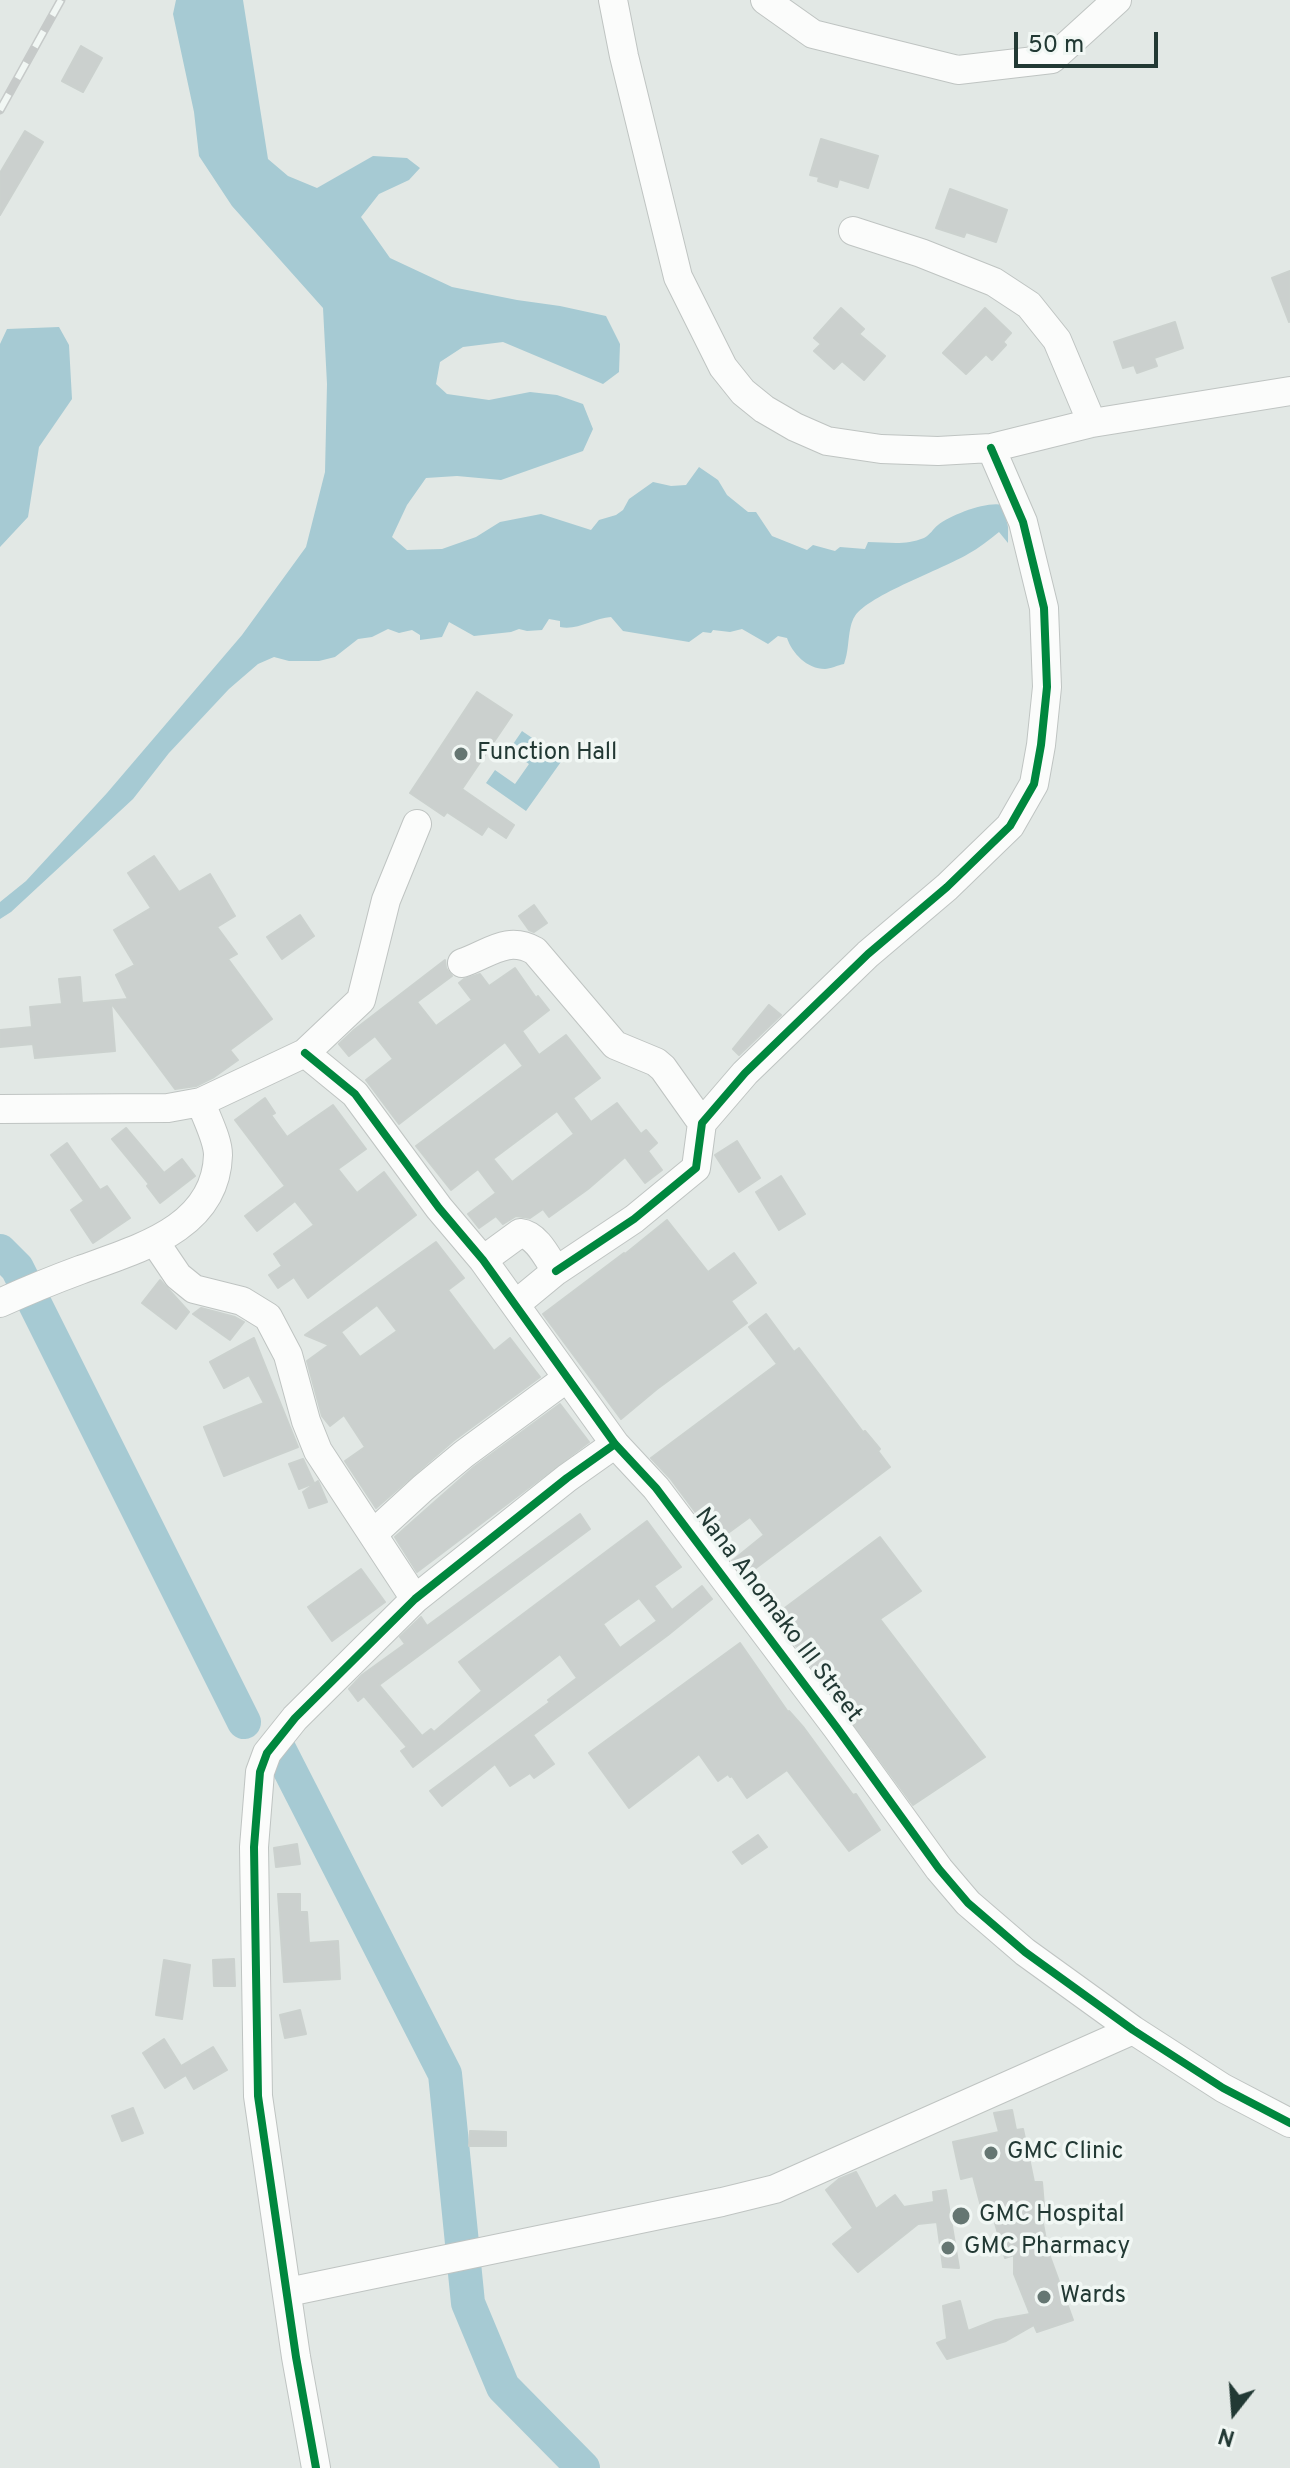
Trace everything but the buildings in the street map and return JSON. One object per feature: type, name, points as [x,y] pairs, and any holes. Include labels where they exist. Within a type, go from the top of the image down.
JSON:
[{"type":"street","points":[[613,0],[678,277],[723,367],[743,392],[795,427],[827,441],[881,449],[938,451],[991,448],[1092,423],[1290,391]]},
{"type":"street","points":[[765,0],[813,34],[958,70],[1052,59],[1117,0]]},
{"type":"street","points":[[853,231],[921,253],[994,282],[1029,305],[1057,340],[1092,423]]},
{"type":"street","points":[[516,1304],[556,1271],[634,1219],[696,1168],[702,1123],[745,1073],[868,954],[947,887],[1010,826],[1034,784],[1047,687],[1044,608],[1023,522],[991,448]]},
{"type":"street","points":[[0,1109],[168,1108],[201,1102],[305,1053],[361,1000],[386,900],[417,824]]},
{"type":"street","points":[[462,963],[515,943],[535,951],[615,1045],[663,1068],[702,1123]]},
{"type":"street","name":"Nana Anomako III Street","points":[[305,1053],[355,1094],[439,1208],[516,1304],[615,1444],[656,1488],[939,1869],[968,1903],[1025,1952],[1133,2030],[1223,2088],[1290,2123]]},
{"type":"street","points":[[0,1303],[155,1242],[188,1220],[211,1188],[218,1152],[201,1102]]},
{"type":"street","points":[[483,1260],[520,1233],[526,1233],[556,1271]]},
{"type":"street","points":[[155,1242],[178,1276],[194,1289],[242,1301],[268,1317],[288,1355],[306,1421],[318,1451],[415,1599]]},
{"type":"street","points":[[374,1533],[473,1447],[567,1378]]},
{"type":"street","points":[[316,2468],[296,2357],[258,2096],[254,1847],[260,1772],[267,1753],[295,1718],[415,1599],[567,1478],[615,1444]]},
{"type":"street","points":[[288,2292],[775,2189],[1133,2030]]},
{"type":"water","points":[[176,0],[243,0],[268,159],[288,176],[317,188],[373,156],[407,158],[420,168],[409,180],[379,194],[361,217],[390,258],[452,287],[606,316],[620,344],[619,372],[603,384],[503,342],[463,347],[440,362],[436,384],[447,394],[489,400],[530,392],[557,395],[583,404],[593,429],[583,451],[501,480],[457,476],[426,478],[407,505],[392,537],[407,550],[442,549],[476,537],[500,522],[541,514],[591,530],[599,520],[623,510],[629,499],[653,482],[686,485],[699,467],[718,480],[727,495],[748,512],[756,512],[772,536],[807,550],[813,545],[835,551],[840,547],[865,549],[868,542],[910,542],[926,537],[951,517],[996,504],[1003,505],[1008,543],[999,532],[968,554],[890,591],[863,608],[852,621],[844,664],[827,669],[812,666],[801,659],[787,638],[778,636],[768,644],[742,629],[730,632],[713,630],[711,633],[703,632],[689,642],[623,631],[611,617],[566,628],[560,627],[560,621],[549,619],[542,630],[519,629],[474,636],[449,622],[442,637],[420,640],[420,635],[412,630],[399,633],[388,629],[372,637],[358,639],[335,657],[319,661],[289,661],[274,657],[258,664],[229,689],[169,753],[133,799],[0,919],[0,902],[26,881],[107,793],[242,635],[306,547],[325,472],[327,384],[323,308],[232,206],[199,156],[194,112],[173,14]]},
{"type":"water","points":[[59,327],[69,345],[72,399],[39,447],[28,517],[0,547],[0,344],[7,329]]},
{"type":"water","points":[[522,731],[563,759],[526,811],[486,783],[495,770],[515,784],[529,764],[509,750]]},
{"type":"waterway","points":[[0,1251],[17,1268],[244,1722]]},
{"type":"waterway","points":[[278,1747],[445,2074],[468,2303],[503,2387],[583,2468]]},
{"type":"railway","points":[[0,110],[61,0]]},
{"type":"cycle path","points":[[556,1271],[634,1219],[696,1168],[702,1123],[745,1073],[868,954],[947,887],[1010,826],[1034,784],[1047,687],[1044,608],[1023,522],[991,448]]},
{"type":"cycle path","points":[[305,1053],[355,1094],[439,1208],[483,1260],[615,1444],[656,1488],[939,1869],[968,1903],[1025,1952],[1133,2030],[1223,2088],[1290,2123]]},
{"type":"cycle path","points":[[316,2468],[296,2357],[258,2096],[254,1847],[260,1772],[267,1753],[295,1718],[415,1599],[567,1478],[615,1444]]},
{"type":"place","name":"Function Hall","points":[[461,754]]},
{"type":"place","name":"GMC Clinic","points":[[991,2153]]},
{"type":"place","name":"GMC Hospital","points":[[961,2216]]},
{"type":"place","name":"GMC Pharmacy","points":[[948,2248]]},
{"type":"place","name":"Wards","points":[[1044,2297]]}]
